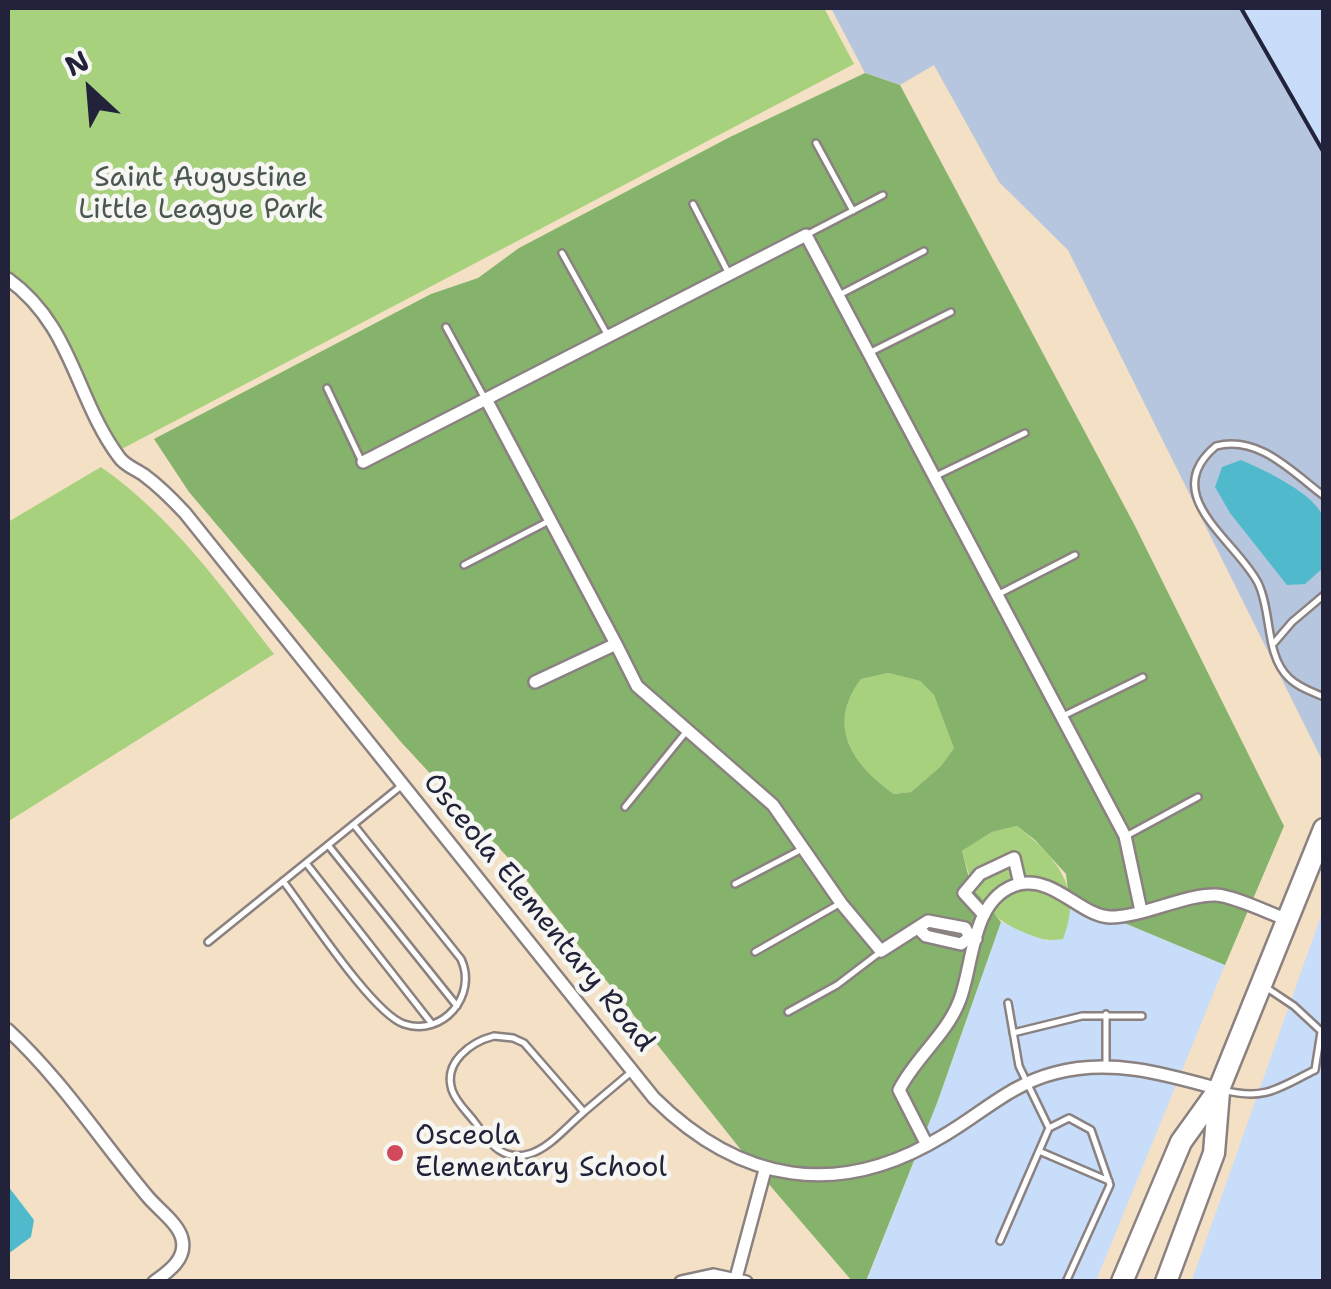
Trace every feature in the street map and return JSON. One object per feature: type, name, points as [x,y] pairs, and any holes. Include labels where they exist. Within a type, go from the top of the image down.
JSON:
[{"type":"highway","points":[[1122,1282],[1180,1142],[1219,1089],[1324,829]]},
{"type":"highway","points":[[1166,1282],[1214,1153],[1219,1089]]},
{"type":"street","points":[[362,462],[806,236],[1126,836],[1142,911]]},
{"type":"street","name":"Osceola Elementary Road","points":[[8,279],[41,309],[64,342],[105,435],[122,462],[185,512],[632,1071],[677,1121],[722,1150],[765,1170],[846,1173],[896,1162],[1025,1083],[1075,1068],[1156,1072],[1219,1089]]},
{"type":"street","points":[[486,399],[637,686],[773,806],[841,903],[881,951],[918,928],[926,936],[960,944],[973,938]]},
{"type":"street","points":[[535,682],[616,644]]},
{"type":"street","points":[[984,914],[964,893],[980,874],[1014,858],[1020,884]]},
{"type":"street","points":[[927,1146],[899,1090],[909,1070],[959,1002],[973,938],[984,914],[999,895],[1020,884],[1046,886],[1107,917],[1216,895],[1288,920]]},
{"type":"street","points":[[8,1030],[54,1076],[181,1234],[180,1256],[169,1272],[154,1282]]},
{"type":"street","points":[[682,1282],[712,1275],[741,1280],[765,1170]]},
{"type":"lane","points":[[816,143],[853,211]]},
{"type":"lane","points":[[806,236],[883,195]]},
{"type":"lane","points":[[693,204],[730,274]]},
{"type":"lane","points":[[838,295],[924,250]]},
{"type":"lane","points":[[562,254],[608,336]]},
{"type":"lane","points":[[868,353],[951,312]]},
{"type":"lane","points":[[446,326],[486,399]]},
{"type":"lane","points":[[327,388],[362,462]]},
{"type":"lane","points":[[934,478],[1025,433]]},
{"type":"lane","points":[[1324,496],[1268,454],[1246,443],[1216,446],[1198,467],[1196,498],[1258,582],[1268,610],[1276,656],[1291,681],[1324,697]]},
{"type":"lane","points":[[464,565],[550,520]]},
{"type":"lane","points":[[996,595],[1075,555]]},
{"type":"lane","points":[[1274,644],[1292,622],[1324,595]]},
{"type":"lane","points":[[1060,717],[1143,677]]},
{"type":"lane","points":[[625,807],[688,730]]},
{"type":"lane","points":[[208,942],[403,784]]},
{"type":"lane","points":[[1126,836],[1198,797]]},
{"type":"lane","points":[[283,881],[372,998],[392,1018],[416,1027],[432,1024],[457,1006],[466,984],[461,960],[354,825]]},
{"type":"lane","points":[[328,845],[457,1006]]},
{"type":"lane","points":[[735,884],[802,848]]},
{"type":"lane","points":[[306,863],[432,1024]]},
{"type":"lane","points":[[754,952],[841,903]]},
{"type":"lane","points":[[788,1012],[836,985],[881,951]]},
{"type":"lane","points":[[1219,1089],[1250,1097],[1271,1092],[1315,1070],[1322,1032],[1262,984]]},
{"type":"lane","points":[[1008,1003],[1025,1083],[1049,1128]]},
{"type":"lane","points":[[1012,1033],[1062,1019],[1106,1014],[1142,1016]]},
{"type":"lane","points":[[1106,1014],[1106,1067]]},
{"type":"lane","points":[[584,1112],[524,1043],[513,1038],[482,1039],[458,1057],[452,1068],[450,1080],[456,1098],[496,1148],[508,1154],[539,1150],[584,1112],[632,1071]]},
{"type":"lane","points":[[1000,1242],[1049,1128],[1069,1118],[1091,1130],[1110,1185],[1066,1282]]},
{"type":"lane","points":[[1039,1151],[1109,1181]]},
{"type":"shaded area","points":[[831,8],[1241,8],[1323,154],[1323,517],[1318,509],[1321,572],[1323,568],[1323,762],[1068,250],[999,182],[934,65],[900,85],[865,73]]},
{"type":"shaded area","points":[[1241,8],[1323,8],[1323,154]]},
{"type":"shaded area","points":[[1069,900],[1225,965],[1096,1281],[866,1282],[937,1103],[1001,922],[1048,941]]},
{"type":"shaded area","points":[[1323,910],[1323,1281],[1195,1282],[1193,1277]]},
{"type":"green space","name":"Saint Augustine Little League Park","points":[[8,8],[824,8],[854,64],[116,452],[64,343],[8,279]]},
{"type":"green space","points":[[865,73],[900,85],[1134,524],[1284,826],[1225,965],[1069,900],[1066,874],[1017,826],[992,832],[962,851],[971,886],[1001,922],[937,1103],[866,1281],[852,1281],[761,1175],[512,862],[401,742],[189,492],[154,439],[431,294],[478,278],[519,248],[730,137]],"holes":[[[888,673],[920,681],[934,695],[954,748],[941,766],[911,792],[894,794],[856,757],[845,728],[845,713],[861,679]]]},
{"type":"green space","points":[[101,467],[173,530],[274,654],[9,821],[8,522]]},
{"type":"green space","points":[[888,673],[920,681],[934,695],[955,747],[941,766],[911,792],[894,794],[866,770],[849,743],[845,728],[845,713],[861,679]]},
{"type":"green space","points":[[1017,826],[1054,862],[1068,889],[1069,921],[1063,939],[1043,939],[998,918],[971,879],[962,851],[992,832]]},
{"type":"water","points":[[1241,460],[1289,484],[1320,511],[1325,526],[1323,568],[1305,584],[1287,585],[1230,513],[1215,487],[1222,467]]},
{"type":"water","points":[[8,1186],[34,1220],[31,1237],[8,1254]]},
{"type":"railway","points":[[1241,8],[1324,153]]},
{"type":"place","name":"Osceola Elementary School","points":[[395,1153]]}]
